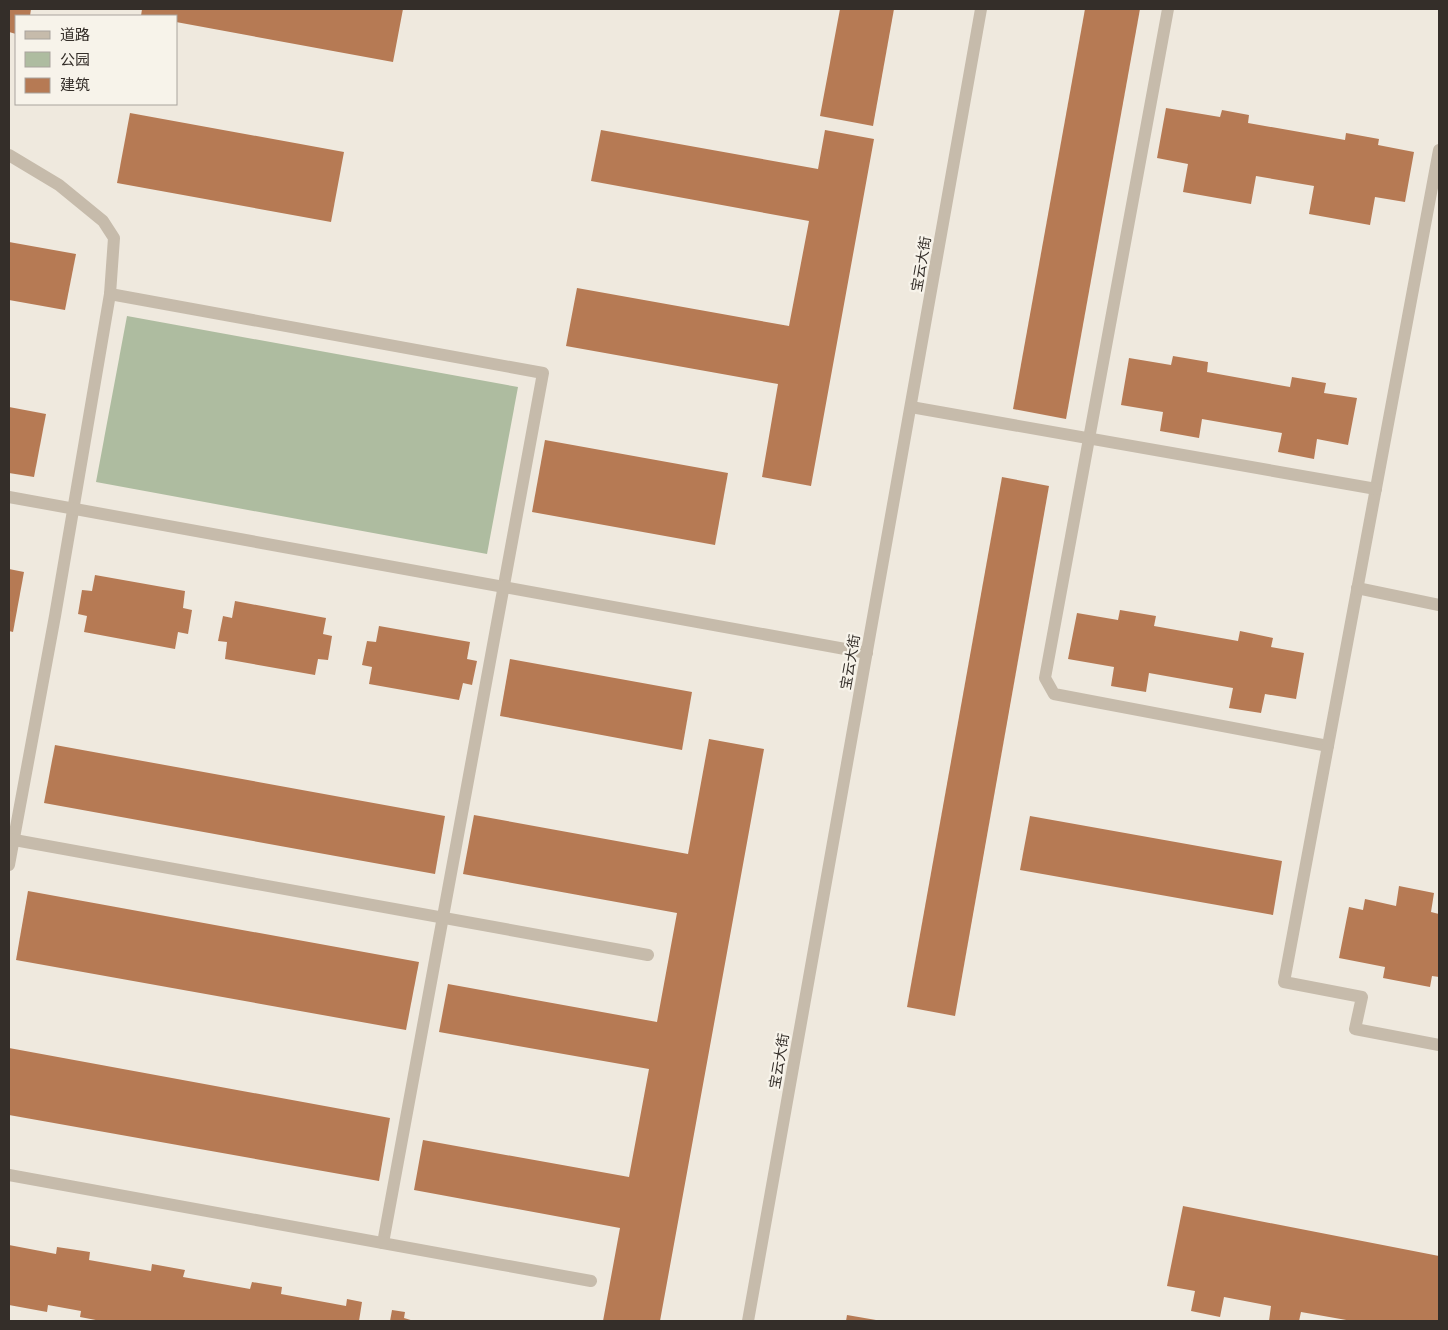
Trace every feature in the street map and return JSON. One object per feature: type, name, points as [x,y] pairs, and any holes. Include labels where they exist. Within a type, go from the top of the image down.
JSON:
[{"type":"street","name":"宝云大街","points":[[748,1321],[981,9]]},
{"type":"street","points":[[1168,9],[1045,678],[1054,694],[1328,746]]},
{"type":"street","points":[[1439,150],[1284,982],[1362,997],[1355,1029],[1439,1045]]},
{"type":"street","points":[[9,155],[60,185],[103,221],[114,238],[110,294],[73,509],[11,839],[9,865]]},
{"type":"street","points":[[110,294],[542,372],[383,1243]]},
{"type":"street","points":[[911,407],[1376,489]]},
{"type":"street","points":[[9,497],[867,653]]},
{"type":"street","points":[[1358,588],[1439,605]]},
{"type":"street","points":[[11,839],[648,955]]},
{"type":"street","points":[[9,1175],[591,1281]]},
{"type":"green space","points":[[127,316],[518,387],[487,554],[96,482]]},
{"type":"building","points":[[9,9],[31,9],[30,15],[15,15],[15,34],[9,32]]},
{"type":"building","points":[[142,9],[403,9],[393,62],[178,22],[178,15],[141,15]]},
{"type":"building","points":[[840,9],[894,9],[873,126],[820,116]]},
{"type":"building","points":[[1085,9],[1140,9],[1066,419],[1013,409]]},
{"type":"building","points":[[1166,108],[1220,117],[1222,110],[1249,115],[1248,123],[1345,140],[1346,133],[1379,139],[1378,145],[1414,152],[1405,202],[1375,197],[1370,225],[1309,214],[1314,186],[1256,176],[1251,204],[1183,192],[1188,164],[1157,158]]},
{"type":"building","points":[[130,113],[344,152],[331,222],[117,183]]},
{"type":"building","points":[[601,130],[818,169],[825,130],[874,139],[811,486],[762,477],[778,384],[566,346],[577,288],[789,326],[809,221],[591,181]]},
{"type":"building","points":[[9,242],[76,254],[65,310],[9,300]]},
{"type":"building","points":[[1173,356],[1208,362],[1207,372],[1290,387],[1292,377],[1326,383],[1324,393],[1357,398],[1348,445],[1317,439],[1314,459],[1278,452],[1282,433],[1202,419],[1199,438],[1160,431],[1163,412],[1121,405],[1129,358],[1171,365]]},
{"type":"building","points":[[9,407],[46,414],[34,477],[9,473]]},
{"type":"building","points":[[545,440],[728,473],[715,545],[532,512]]},
{"type":"building","points":[[1002,477],[1049,486],[955,1016],[907,1007]]},
{"type":"building","points":[[9,569],[24,572],[13,632],[9,631]]},
{"type":"building","points":[[95,575],[185,591],[183,608],[192,610],[188,634],[178,632],[175,649],[84,632],[87,616],[78,614],[82,590],[92,591]]},
{"type":"building","points":[[235,601],[326,618],[323,634],[332,636],[328,660],[318,659],[315,675],[225,659],[227,642],[218,641],[223,616],[232,618]]},
{"type":"building","points":[[1120,610],[1156,616],[1154,626],[1238,641],[1240,631],[1273,638],[1271,647],[1304,653],[1296,699],[1265,694],[1261,713],[1229,708],[1233,688],[1149,673],[1146,692],[1111,686],[1114,667],[1068,659],[1077,613],[1118,620]]},
{"type":"building","points":[[379,626],[470,642],[467,659],[477,661],[472,685],[463,683],[459,700],[369,684],[372,667],[362,665],[367,641],[376,642]]},
{"type":"building","points":[[510,659],[692,692],[682,750],[500,716]]},
{"type":"building","points":[[709,739],[764,749],[660,1321],[603,1321],[620,1228],[414,1190],[423,1140],[629,1177],[649,1069],[439,1032],[448,984],[657,1022],[677,913],[463,874],[474,815],[688,854]]},
{"type":"building","points":[[55,745],[445,816],[435,874],[44,803]]},
{"type":"building","points":[[1030,816],[1282,861],[1273,915],[1020,870]]},
{"type":"building","points":[[1399,886],[1434,893],[1431,912],[1439,914],[1439,977],[1432,976],[1430,987],[1383,978],[1385,967],[1339,958],[1349,907],[1363,910],[1365,899],[1396,906]]},
{"type":"building","points":[[28,891],[419,962],[406,1030],[16,960]]},
{"type":"building","points":[[9,1048],[390,1118],[379,1181],[9,1115]]},
{"type":"building","points":[[1183,1206],[1439,1256],[1439,1321],[1352,1321],[1301,1312],[1299,1321],[1269,1321],[1271,1306],[1224,1297],[1220,1317],[1191,1311],[1195,1291],[1167,1286]]},
{"type":"building","points":[[9,1245],[56,1254],[57,1247],[90,1252],[89,1260],[151,1271],[152,1264],[185,1270],[183,1277],[250,1289],[252,1282],[282,1287],[281,1294],[346,1306],[347,1299],[362,1302],[359,1321],[101,1321],[80,1317],[81,1311],[48,1305],[47,1312],[9,1305]]},
{"type":"building","points":[[392,1310],[405,1312],[404,1318],[414,1321],[390,1321]]},
{"type":"building","points":[[847,1315],[876,1320],[876,1321],[846,1321]]}]
